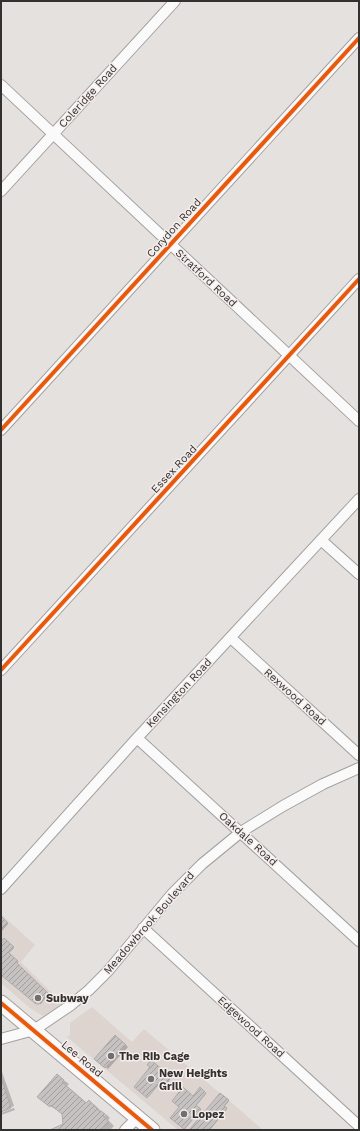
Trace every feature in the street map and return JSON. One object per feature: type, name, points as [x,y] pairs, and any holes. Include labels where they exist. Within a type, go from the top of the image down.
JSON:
[{"type":"main road","name":"Lee Road","points":[[1,1003],[152,1130]]},
{"type":"street","name":"Coleridge Road","points":[[1,191],[175,1]]},
{"type":"street","name":"Corydon Road","points":[[1,430],[359,38]]},
{"type":"street","name":"Stratford Road","points":[[1,85],[359,421]]},
{"type":"street","name":"Essex Road","points":[[1,670],[359,280]]},
{"type":"street","name":"Kensington Road","points":[[1,889],[137,738],[359,499]]},
{"type":"street","points":[[321,540],[359,574]]},
{"type":"street","name":"Rexwood Road","points":[[231,638],[359,755]]},
{"type":"street","name":"Oakdale Road","points":[[137,738],[359,941]]},
{"type":"street","name":"Meadowbrook Boulevard","points":[[1,1039],[34,1030],[71,1005],[89,990],[108,971],[172,894],[202,864],[240,832],[316,788],[359,768]]},
{"type":"street","name":"Edgewood Road","points":[[143,928],[359,1126]]},
{"type":"street","points":[[125,1130],[137,1118]]},
{"type":"shaded area","points":[[1,914],[35,945],[21,962],[63,1004],[43,1016],[30,1008],[1,983]]},
{"type":"shaded area","points":[[92,1007],[132,1042],[144,1029],[263,1130],[178,1130],[67,1037],[70,1035],[70,1023]]},
{"type":"building","points":[[1,916],[8,923],[1,930]]},
{"type":"building","points":[[4,938],[14,947],[8,952],[18,961],[17,963],[48,993],[39,1004],[36,1004],[1,975],[1,941]]},
{"type":"building","points":[[115,1035],[126,1045],[105,1068],[94,1059]]},
{"type":"building","points":[[151,1060],[171,1077],[165,1084],[161,1081],[147,1098],[134,1087],[150,1067],[147,1065]]},
{"type":"building","points":[[57,1074],[64,1080],[62,1082],[86,1103],[89,1100],[100,1112],[101,1111],[105,1114],[103,1116],[109,1122],[102,1130],[50,1130],[63,1124],[62,1114],[51,1105],[50,1107],[37,1097]]},
{"type":"building","points":[[1,1077],[11,1108],[1,1112]]},
{"type":"building","points":[[183,1087],[193,1096],[200,1087],[206,1093],[196,1105],[201,1109],[184,1129],[170,1118],[179,1107],[172,1101]]},
{"type":"building","points":[[220,1093],[229,1100],[224,1106],[227,1108],[209,1130],[189,1130]]},
{"type":"cycle path","points":[[1,430],[359,38]]},
{"type":"cycle path","points":[[1,670],[359,279]]},
{"type":"cycle path","points":[[1,1003],[152,1130]]},
{"type":"place","name":"Subway","points":[[38,998]]},
{"type":"place","name":"The Rib Cage","points":[[111,1056]]},
{"type":"place","name":"New Heights Grill","points":[[151,1079]]},
{"type":"place","name":"Lopez","points":[[184,1114]]}]
